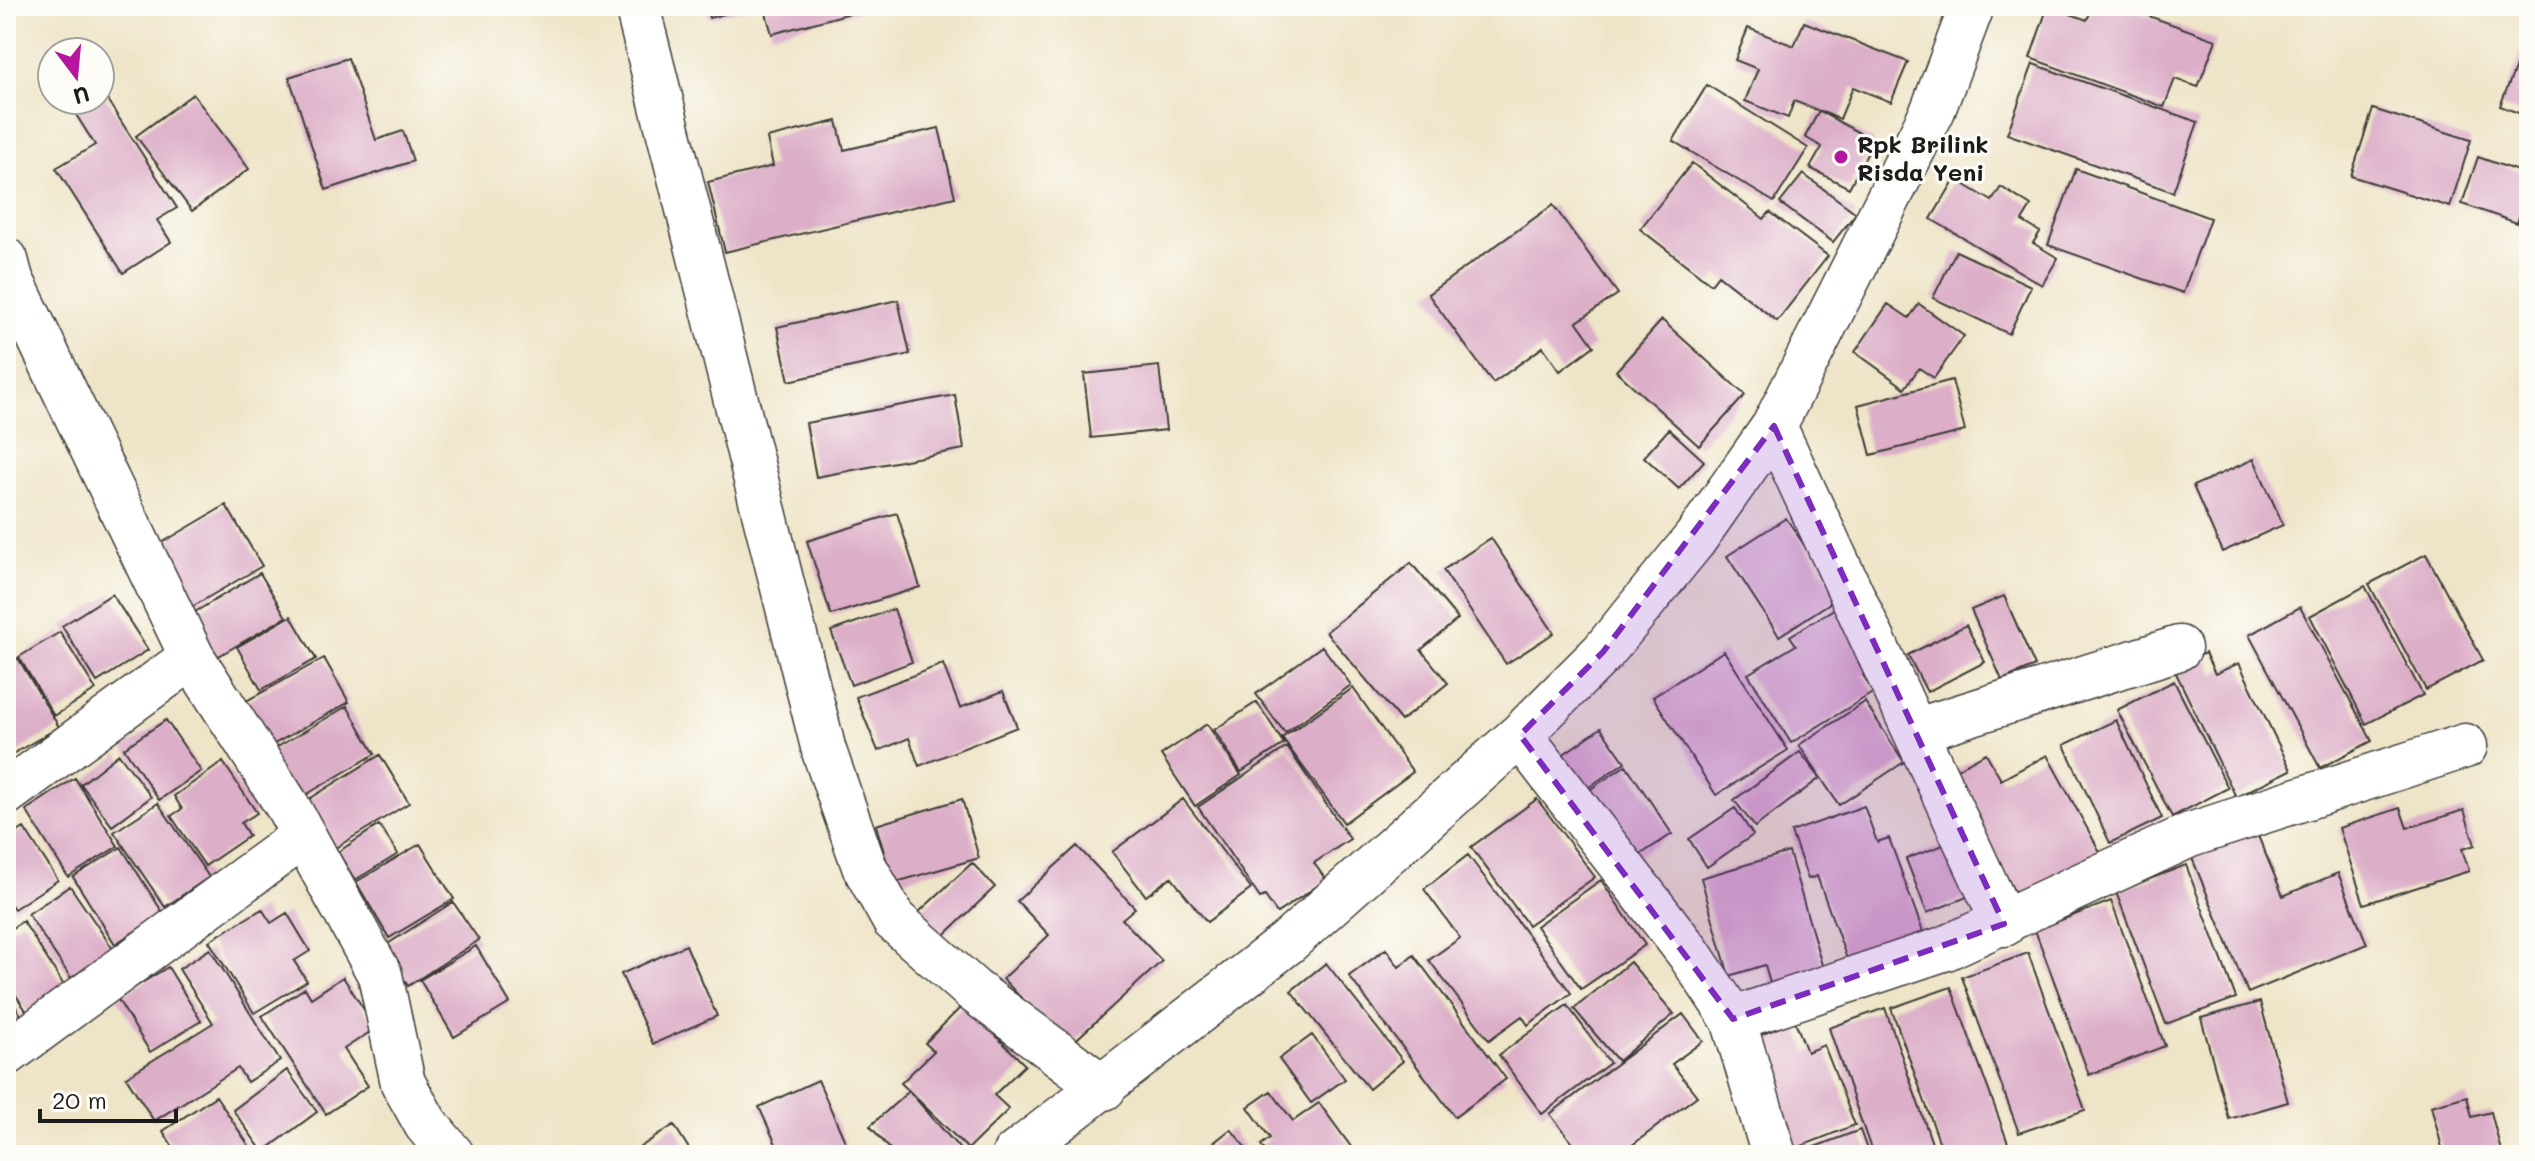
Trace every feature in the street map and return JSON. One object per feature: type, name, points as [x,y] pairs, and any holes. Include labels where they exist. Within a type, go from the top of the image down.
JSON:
[{"type":"street","points":[[637,6],[824,751],[864,866],[894,920],[973,990],[1104,1088]]},
{"type":"street","points":[[1014,1155],[1288,942],[1520,735],[1603,652],[1695,539],[1774,426],[1933,110],[1972,6]]},
{"type":"street","points":[[6,260],[11,279],[192,657],[288,807],[380,975],[403,1083],[426,1124],[452,1155]]},
{"type":"street","points":[[1774,426],[1918,730],[2004,924]]},
{"type":"street","points":[[1918,730],[2179,648]]},
{"type":"street","points":[[6,793],[192,657]]},
{"type":"street","points":[[1520,735],[1688,952],[1733,1019],[1774,1155]]},
{"type":"street","points":[[1733,1019],[1946,948],[2004,924],[2190,835],[2465,746]]},
{"type":"street","points":[[6,1054],[302,837]]},
{"type":"highlighted area","points":[[1774,426],[2004,924],[1733,1019],[1520,735],[1603,652]]},
{"type":"building","points":[[706,6],[752,6],[752,7],[709,18]]},
{"type":"building","points":[[764,6],[873,6],[873,7],[772,34]]},
{"type":"building","points":[[2048,6],[2087,20],[2093,6],[2121,6],[2216,40],[2198,87],[2175,79],[2164,107],[2030,58]]},
{"type":"building","points":[[1804,22],[1908,62],[1891,102],[1853,87],[1840,119],[1794,101],[1788,118],[1745,101],[1758,69],[1735,60],[1748,28],[1794,46]]},
{"type":"building","points":[[2529,34],[2529,117],[2500,106]]},
{"type":"building","points":[[348,58],[376,140],[403,131],[413,161],[326,190],[289,77]]},
{"type":"building","points":[[2033,64],[2198,122],[2173,192],[2007,134]]},
{"type":"building","points":[[1707,85],[1808,148],[1774,202],[1673,141]]},
{"type":"building","points":[[193,94],[249,169],[192,211],[136,136]]},
{"type":"building","points":[[2373,109],[2471,140],[2450,207],[2351,176]]},
{"type":"building","name":"Rpk Brilink Risda Yeni","points":[[1819,111],[1874,141],[1849,188],[1810,168],[1822,147],[1805,137]]},
{"type":"building","points":[[116,114],[177,208],[157,220],[171,242],[123,273],[56,168],[95,145],[77,116],[116,116]]},
{"type":"building","points":[[837,121],[844,150],[939,128],[955,197],[725,252],[708,182],[773,166],[767,138]]},
{"type":"building","points":[[2478,157],[2529,175],[2529,189],[2517,223],[2462,204]]},
{"type":"building","points":[[1692,163],[1764,219],[1770,212],[1828,256],[1777,321],[1718,275],[1711,284],[1640,229]]},
{"type":"building","points":[[2076,169],[2210,218],[2183,293],[2048,245]]},
{"type":"building","points":[[1803,174],[1856,213],[1833,242],[1780,203]]},
{"type":"building","points":[[1955,179],[1992,201],[2001,187],[2031,206],[2022,221],[2040,232],[2033,243],[2058,258],[2042,285],[1931,219]]},
{"type":"building","points":[[1553,205],[1618,294],[1577,322],[1594,346],[1560,371],[1543,347],[1493,383],[1428,294]]},
{"type":"building","points":[[1956,251],[2031,286],[2009,334],[1933,298]]},
{"type":"building","points":[[898,300],[910,354],[789,381],[777,327]]},
{"type":"building","points":[[1888,304],[1909,318],[1919,304],[1964,336],[1934,378],[1919,368],[1905,388],[1855,352]]},
{"type":"building","points":[[1662,320],[1745,395],[1699,446],[1616,371]]},
{"type":"building","points":[[1159,366],[1166,430],[1091,438],[1084,374]]},
{"type":"building","points":[[1952,380],[1965,431],[1871,455],[1858,405]]},
{"type":"building","points":[[955,395],[964,449],[816,477],[806,423]]},
{"type":"building","points":[[1669,429],[1704,461],[1679,489],[1644,457]]},
{"type":"building","points":[[2254,459],[2283,525],[2222,552],[2193,486]]},
{"type":"building","points":[[226,505],[262,566],[183,612],[148,551]]},
{"type":"building","points":[[897,513],[920,587],[831,615],[807,541]]},
{"type":"building","points":[[1786,518],[1839,597],[1779,636],[1727,556]]},
{"type":"building","points":[[1491,538],[1554,633],[1506,664],[1443,570]]},
{"type":"building","points":[[2426,554],[2483,660],[2426,690],[2369,584]]},
{"type":"building","points":[[1411,563],[1458,619],[1421,650],[1448,683],[1401,721],[1326,632]]},
{"type":"building","points":[[260,573],[286,617],[210,661],[185,618]]},
{"type":"building","points":[[2365,586],[2423,695],[2366,724],[2310,616]]},
{"type":"building","points":[[112,594],[148,650],[97,682],[62,626]]},
{"type":"building","points":[[2004,596],[2035,666],[2002,680],[1971,610]]},
{"type":"building","points":[[1837,607],[1875,668],[1863,675],[1874,692],[1791,743],[1748,674],[1796,645],[1790,636]]},
{"type":"building","points":[[2300,607],[2372,741],[2320,768],[2249,635]]},
{"type":"building","points":[[894,609],[912,662],[851,685],[831,631]]},
{"type":"building","points":[[291,616],[316,659],[261,690],[237,647]]},
{"type":"building","points":[[1966,625],[1985,662],[1927,692],[1908,655]]},
{"type":"building","points":[[60,632],[96,690],[54,716],[19,657]]},
{"type":"building","points":[[1322,646],[1351,685],[1285,733],[1256,694]]},
{"type":"building","points":[[1724,651],[1788,750],[1716,795],[1653,697]]},
{"type":"building","points":[[2205,653],[2215,674],[2239,663],[2291,770],[2236,797],[2173,667]]},
{"type":"building","points":[[18,658],[59,727],[11,755],[6,746],[6,664]]},
{"type":"building","points":[[324,658],[349,702],[267,748],[241,704]]},
{"type":"building","points":[[943,664],[960,708],[1003,691],[1017,727],[919,766],[909,738],[878,751],[856,697]]},
{"type":"building","points":[[2174,681],[2228,788],[2172,817],[2117,710]]},
{"type":"building","points":[[1353,688],[1413,772],[1344,823],[1282,738]]},
{"type":"building","points":[[1257,702],[1284,744],[1241,772],[1214,730]]},
{"type":"building","points":[[1865,702],[1904,762],[1839,805],[1799,745]]},
{"type":"building","points":[[347,706],[375,754],[297,800],[269,752]]},
{"type":"building","points":[[166,720],[201,771],[159,800],[124,748]]},
{"type":"building","points":[[2116,720],[2162,818],[2110,843],[2064,745]]},
{"type":"building","points":[[1207,724],[1241,775],[1195,806],[1161,755]]},
{"type":"building","points":[[1601,728],[1625,762],[1579,794],[1555,760]]},
{"type":"building","points":[[1287,747],[1350,839],[1314,863],[1326,880],[1277,913],[1265,896],[1260,898],[1198,807]]},
{"type":"building","points":[[1800,752],[1820,778],[1755,827],[1734,800]]},
{"type":"building","points":[[1986,753],[2001,780],[2047,755],[2104,859],[2021,904],[1950,773]]},
{"type":"building","points":[[119,754],[151,797],[112,826],[81,784]]},
{"type":"building","points":[[380,755],[409,803],[327,853],[298,806]]},
{"type":"building","points":[[223,762],[257,813],[241,823],[249,836],[205,866],[171,816],[182,809],[174,796]]},
{"type":"building","points":[[1626,765],[1672,834],[1627,863],[1582,795]]},
{"type":"building","points":[[75,778],[118,846],[68,877],[26,810]]},
{"type":"building","points":[[962,799],[979,858],[893,883],[876,825]]},
{"type":"building","points":[[1183,799],[1251,889],[1207,922],[1171,877],[1146,896],[1112,852]]},
{"type":"building","points":[[1537,799],[1595,877],[1528,925],[1471,847]]},
{"type":"building","points":[[158,803],[209,877],[165,907],[114,832]]},
{"type":"building","points":[[1864,806],[1877,842],[1889,838],[1923,932],[1847,959],[1817,876],[1808,879],[1791,832]]},
{"type":"building","points":[[1735,808],[1753,835],[1707,867],[1689,839]]},
{"type":"building","points":[[2400,808],[2407,828],[2464,810],[2475,845],[2462,849],[2469,871],[2364,904],[2339,828]]},
{"type":"building","points":[[379,825],[398,854],[355,880],[338,852]]},
{"type":"building","points":[[24,828],[58,880],[14,909],[6,898],[6,839]]},
{"type":"building","points":[[2256,831],[2283,896],[2338,873],[2367,944],[2248,993],[2192,858]]},
{"type":"building","points":[[420,844],[454,899],[389,938],[356,882]]},
{"type":"building","points":[[1946,844],[1967,897],[1927,913],[1906,859]]},
{"type":"building","points":[[1077,846],[1135,908],[1122,919],[1162,961],[1068,1047],[1003,979],[1049,935],[1017,901]]},
{"type":"building","points":[[121,847],[163,913],[115,944],[73,877]]},
{"type":"building","points":[[1789,852],[1824,972],[1771,987],[1765,965],[1729,976],[1701,878]]},
{"type":"building","points":[[1468,855],[1571,993],[1528,1025],[1522,1016],[1489,1040],[1429,960],[1460,938],[1424,889]]},
{"type":"building","points":[[972,863],[995,887],[931,948],[907,923]]},
{"type":"building","points":[[2186,865],[2236,998],[2166,1024],[2116,892]]},
{"type":"building","points":[[1601,880],[1645,945],[1581,989],[1536,926]]},
{"type":"building","points":[[70,886],[113,949],[71,978],[28,914]]},
{"type":"building","points":[[2111,901],[2165,1046],[2089,1075],[2035,930]]},
{"type":"building","points":[[453,902],[479,940],[408,986],[383,947]]},
{"type":"building","points":[[262,909],[271,923],[287,913],[310,951],[294,961],[307,981],[254,1013],[209,941]]},
{"type":"building","points":[[23,921],[65,987],[27,1012],[6,980],[6,932]]},
{"type":"building","points":[[686,945],[717,1016],[653,1044],[621,974]]},
{"type":"building","points":[[476,946],[510,1003],[454,1037],[420,980]]},
{"type":"building","points":[[210,949],[280,1061],[247,1082],[238,1068],[154,1121],[126,1077],[213,1023],[179,969]]},
{"type":"building","points":[[1386,949],[1399,967],[1414,955],[1506,1079],[1455,1117],[1349,976]]},
{"type":"building","points":[[2028,953],[2085,1110],[2019,1133],[1962,977]]},
{"type":"building","points":[[1630,962],[1674,1014],[1618,1061],[1574,1009]]},
{"type":"building","points":[[1326,963],[1403,1061],[1369,1089],[1291,991]]},
{"type":"building","points":[[168,967],[201,1021],[150,1052],[117,998]]},
{"type":"building","points":[[343,977],[376,1028],[344,1049],[368,1086],[326,1114],[262,1016],[305,988],[311,998]]},
{"type":"building","points":[[1951,987],[2009,1146],[1983,1155],[1944,1155],[1891,1008]]},
{"type":"building","points":[[6,991],[22,1017],[6,1026]]},
{"type":"building","points":[[2260,1002],[2288,1102],[2229,1119],[2201,1018]]},
{"type":"building","points":[[964,1004],[1025,1065],[994,1095],[1009,1109],[968,1149],[901,1083],[934,1051],[925,1043]]},
{"type":"building","points":[[1567,1005],[1610,1063],[1542,1114],[1499,1055]]},
{"type":"building","points":[[1885,1008],[1936,1155],[1873,1155],[1829,1028]]},
{"type":"building","points":[[1683,1014],[1703,1041],[1672,1064],[1697,1096],[1619,1155],[1582,1155],[1550,1114]]},
{"type":"building","points":[[1795,1021],[1807,1052],[1824,1045],[1855,1125],[1789,1151],[1753,1038]]},
{"type":"building","points":[[1312,1035],[1345,1079],[1311,1103],[1279,1059]]},
{"type":"building","points":[[287,1070],[317,1112],[263,1152],[233,1110]]},
{"type":"building","points":[[818,1080],[851,1155],[781,1155],[759,1107]]},
{"type":"building","points":[[909,1091],[959,1148],[951,1155],[895,1155],[870,1126]]},
{"type":"building","points":[[1271,1091],[1293,1121],[1319,1103],[1357,1155],[1268,1155],[1261,1145],[1270,1138],[1248,1107]]},
{"type":"building","points":[[216,1096],[249,1146],[235,1155],[178,1155],[163,1131]]},
{"type":"building","points":[[2467,1096],[2472,1117],[2491,1112],[2502,1155],[2444,1155],[2431,1106]]},
{"type":"building","points":[[674,1125],[693,1155],[628,1155]]},
{"type":"building","points":[[1231,1129],[1251,1155],[1198,1155]]},
{"type":"building","points":[[1860,1130],[1869,1155],[1793,1155]]},
{"type":"building","points":[[768,1145],[773,1155],[750,1155]]},
{"type":"place","name":"Rpk Brilink Risda Yeni","points":[[1841,157]]}]
